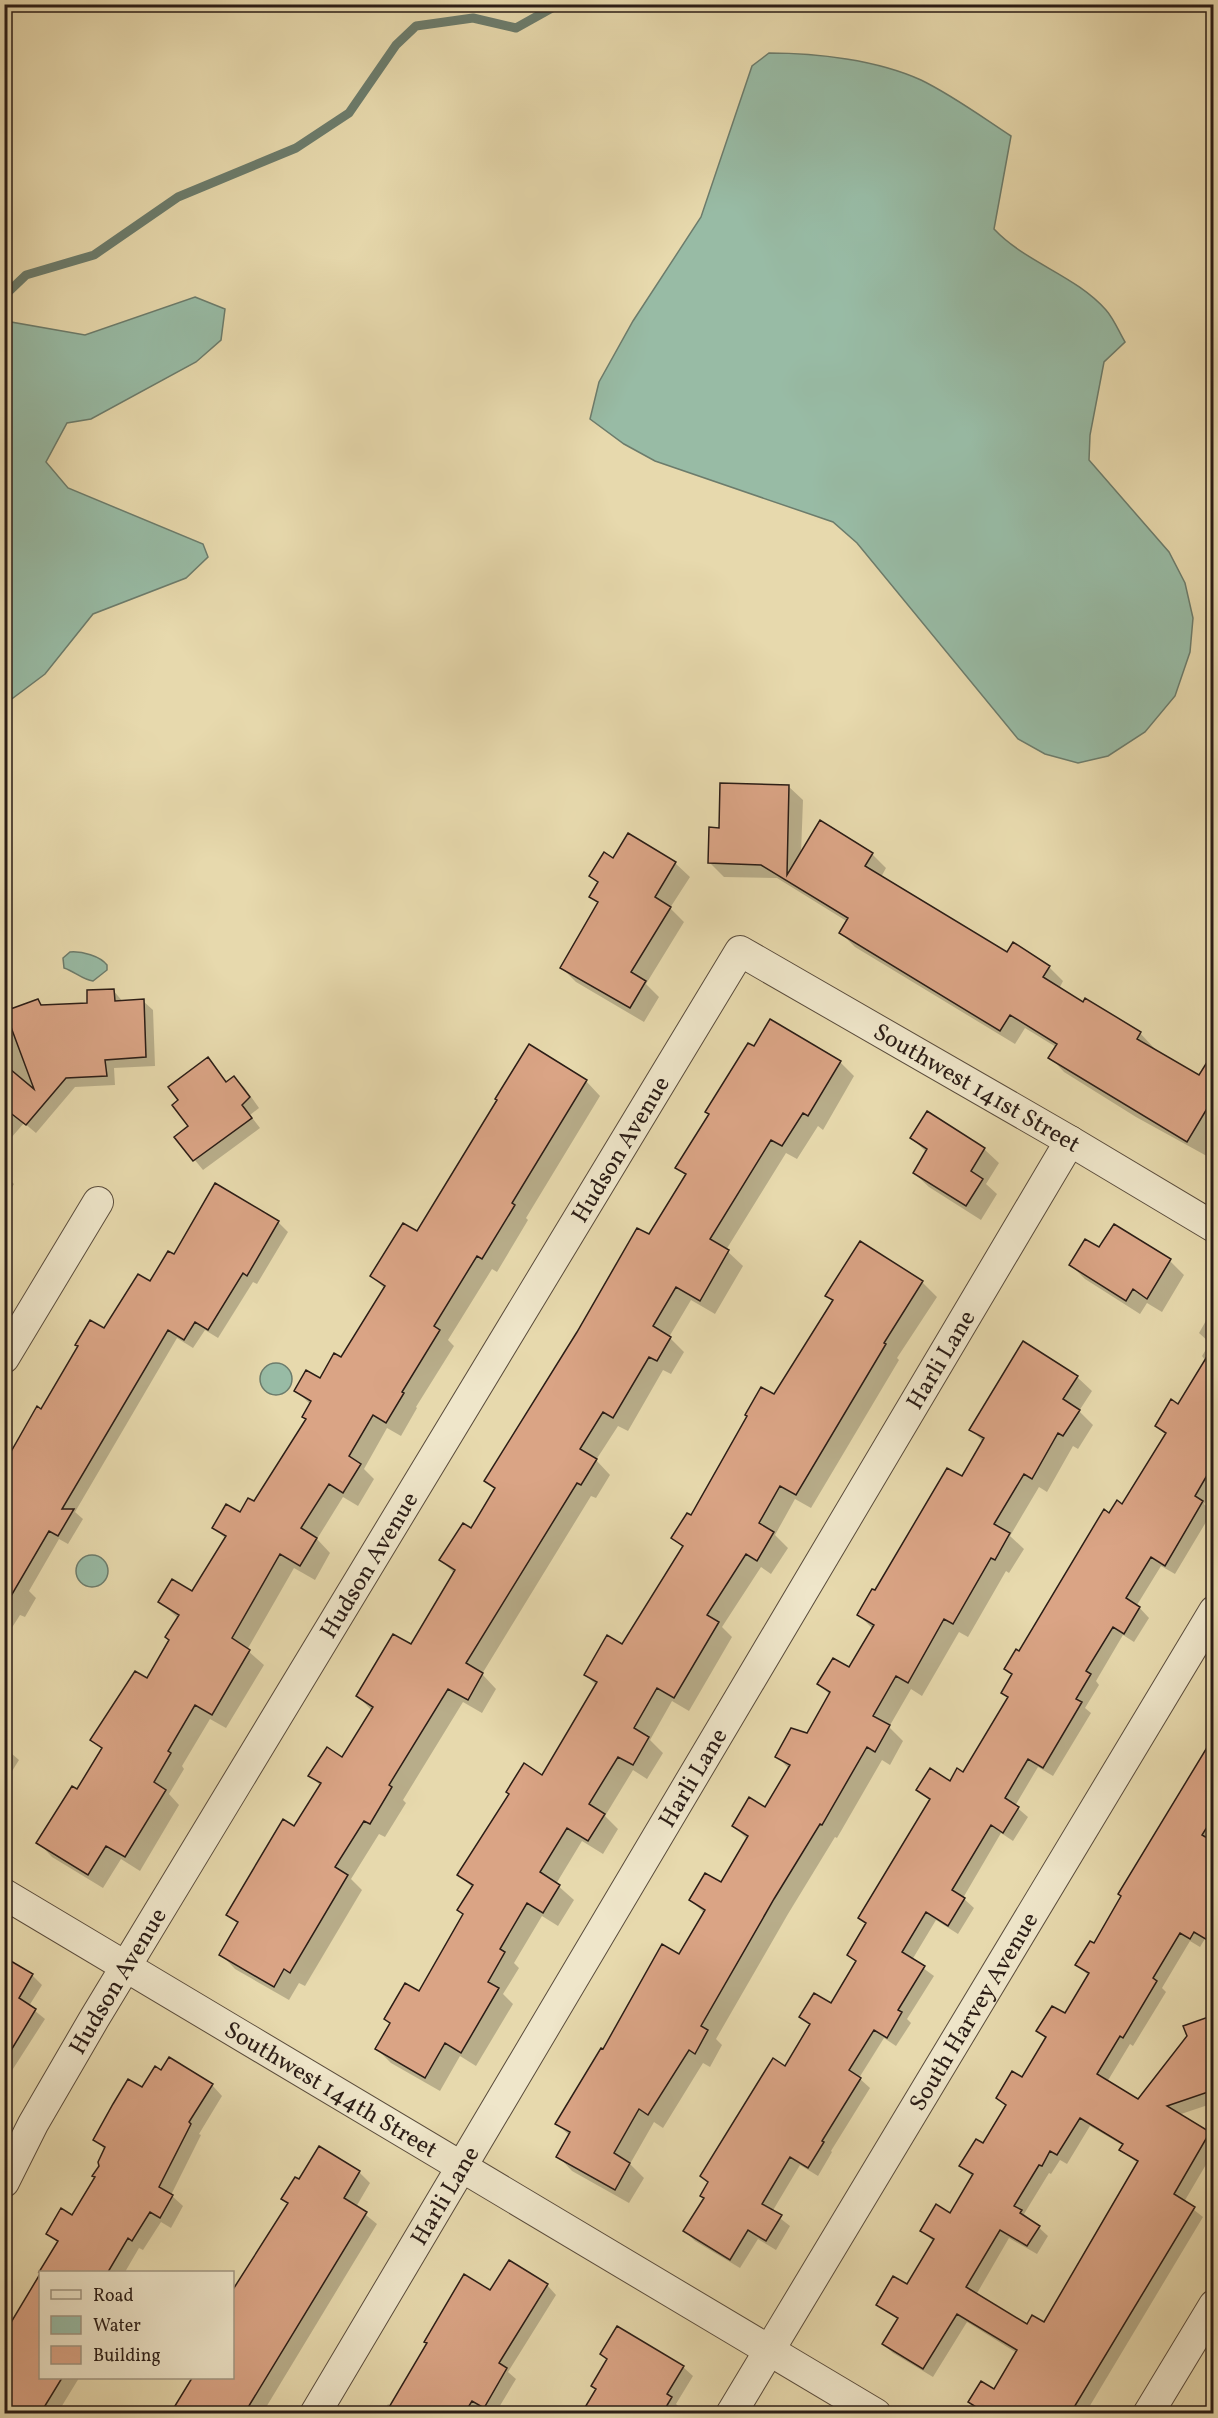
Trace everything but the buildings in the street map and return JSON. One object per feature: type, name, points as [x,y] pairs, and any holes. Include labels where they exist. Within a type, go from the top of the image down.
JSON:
[{"type":"street","name":"Southwest 141st Street","points":[[740,951],[1070,1141],[1214,1227]]},
{"type":"street","name":"Hudson Avenue","points":[[4,2182],[33,2124],[126,1965],[740,951]]},
{"type":"street","name":"Harli Lane","points":[[315,2414],[1070,1141]]},
{"type":"street","points":[[4,1358],[98,1202]]},
{"type":"street","name":"South Harvey Avenue","points":[[731,2414],[1214,1611]]},
{"type":"street","name":"Southwest 144th Street","points":[[4,1894],[876,2414]]},
{"type":"street","points":[[1148,2414],[1214,2305]]},
{"type":"water","points":[[769,53],[807,54],[846,59],[904,73],[944,92],[1011,136],[994,229],[1021,251],[1094,298],[1114,321],[1125,342],[1104,362],[1090,435],[1089,460],[1169,552],[1185,583],[1193,618],[1190,652],[1175,696],[1145,732],[1108,756],[1078,763],[1045,754],[1018,739],[857,543],[833,522],[655,461],[624,444],[590,419],[599,382],[633,321],[701,217],[752,66]]},
{"type":"water","points":[[195,297],[225,309],[221,340],[196,362],[91,419],[67,423],[46,462],[68,488],[203,544],[208,557],[186,578],[93,614],[45,674],[5,704],[5,321],[85,335]]},
{"type":"water","points":[[70,952],[85,953],[95,957],[107,965],[107,970],[93,981],[82,977],[64,968],[63,958]]},
{"type":"water","points":[[276,1363],[288,1367],[292,1379],[288,1391],[276,1395],[264,1391],[260,1379],[264,1367]]},
{"type":"water","points":[[92,1555],[103,1560],[108,1571],[103,1582],[92,1587],[81,1582],[76,1571],[81,1560]]},
{"type":"waterway","points":[[4,296],[26,275],[94,255],[178,197],[296,148],[349,113],[396,45],[416,26],[473,18],[516,28],[559,4]]}]
